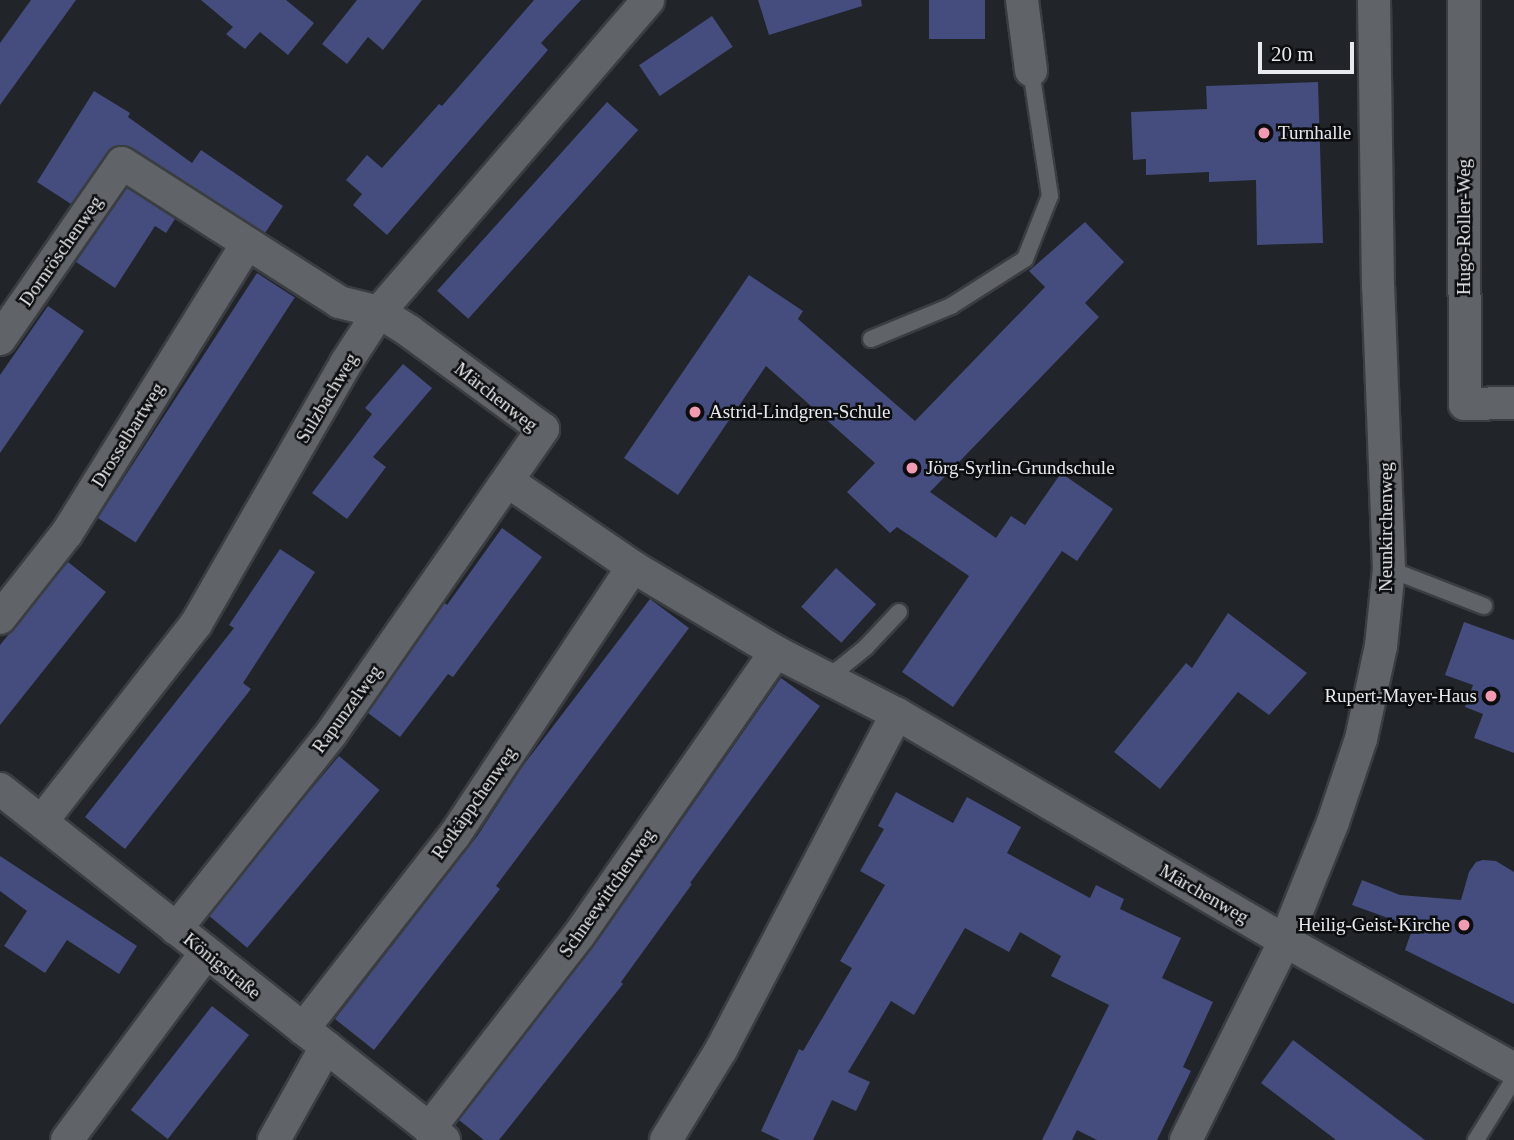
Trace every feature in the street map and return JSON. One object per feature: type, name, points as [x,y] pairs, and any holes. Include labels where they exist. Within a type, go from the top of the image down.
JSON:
[{"type":"street","name":"Sulzbachweg","points":[[41,821],[196,624],[346,363],[380,312],[648,0]]},
{"type":"street","points":[[1023,0],[1031,70]]},
{"type":"street","name":"Neunkirchenweg","points":[[1186,1140],[1285,941],[1333,822],[1361,739],[1381,646],[1389,569],[1378,287],[1374,0]]},
{"type":"street","name":"Hugo-Roller-Weg","points":[[1464,0],[1465,404],[1514,403]]},
{"type":"street","name":"Märchenweg","points":[[122,163],[246,245],[339,302],[380,312],[543,429],[509,482],[633,567],[776,652],[897,714],[1285,941],[1514,1069]]},
{"type":"street","name":"Dornröschenweg","points":[[0,339],[122,163]]},
{"type":"street","name":"Drosselbartweg","points":[[0,618],[67,533],[246,245]]},
{"type":"street","name":"Rapunzelweg","points":[[176,929],[331,734],[509,482]]},
{"type":"street","name":"Rotkäppchenweg","points":[[274,1140],[315,1038],[633,567]]},
{"type":"street","name":"Schneewittchenweg","points":[[437,1135],[776,652]]},
{"type":"street","points":[[666,1140],[721,1049],[897,714]]},
{"type":"street","name":"Königstraße","points":[[0,789],[205,954],[437,1135]]},
{"type":"street","points":[[67,1140],[205,954]]},
{"type":"lane","points":[[871,338],[951,306],[1025,259],[1050,196],[1031,70]]},
{"type":"lane","points":[[1389,569],[1484,606]]},
{"type":"lane","points":[[824,676],[839,669],[866,648],[899,612]]},
{"type":"lane","points":[[1476,1140],[1514,1079]]},
{"type":"building","points":[[31,0],[76,0],[0,105],[0,43]]},
{"type":"building","points":[[201,0],[286,0],[314,23],[288,55],[260,32],[245,49],[226,34],[233,27]]},
{"type":"building","points":[[357,0],[422,0],[383,50],[368,37],[347,64],[322,44]]},
{"type":"building","points":[[534,0],[581,0],[541,43],[548,50],[387,235],[353,205],[362,194],[346,180],[367,155],[382,168],[439,104],[442,106]]},
{"type":"building","points":[[758,0],[861,0],[862,6],[769,35]]},
{"type":"building","points":[[929,0],[985,0],[985,39],[929,39]]},
{"type":"building","points":[[712,16],[733,47],[660,96],[639,65]]},
{"type":"building","name":"Turnhalle","points":[[1318,82],[1323,243],[1257,245],[1256,180],[1209,182],[1209,172],[1146,175],[1146,159],[1133,160],[1131,112],[1207,109],[1206,86]]},
{"type":"building","points":[[94,91],[130,113],[128,117],[192,163],[201,150],[283,206],[265,233],[124,145],[115,146],[107,153],[71,204],[37,182]]},
{"type":"building","points":[[607,102],[638,130],[468,319],[437,291]]},
{"type":"building","points":[[127,188],[175,219],[166,233],[155,226],[115,288],[76,262]]},
{"type":"building","name":"Jörg-Syrlin-Grundschule","points":[[1085,222],[1124,262],[1085,303],[1099,317],[930,492],[996,538],[1011,516],[1025,525],[1061,473],[1113,509],[1077,561],[1062,551],[953,707],[902,672],[969,576],[897,527],[890,533],[847,492],[875,463],[766,366],[678,495],[624,458],[749,275],[803,311],[798,319],[915,421],[1045,287],[1029,271]]},
{"type":"building","points":[[257,273],[295,298],[136,542],[98,518]]},
{"type":"building","points":[[48,306],[84,331],[0,453],[0,375]]},
{"type":"building","points":[[403,364],[432,388],[373,457],[386,467],[347,519],[312,493],[372,414],[365,408]]},
{"type":"building","points":[[502,528],[542,557],[453,677],[448,674],[400,737],[368,713],[442,607],[445,603],[447,605]]},
{"type":"building","points":[[280,549],[315,572],[243,683],[251,689],[125,849],[85,817],[234,628],[229,625]]},
{"type":"building","points":[[68,562],[106,592],[0,725],[0,645]]},
{"type":"building","points":[[836,568],[876,604],[841,643],[801,607]]},
{"type":"building","points":[[650,599],[689,628],[496,886],[500,889],[374,1050],[335,1019],[478,835],[522,767]]},
{"type":"building","points":[[1228,613],[1307,673],[1269,715],[1238,692],[1160,789],[1114,752],[1186,663],[1192,668]]},
{"type":"building","name":"Rupert-Mayer-Haus","points":[[1464,622],[1514,640],[1514,753],[1474,738],[1483,714],[1465,707],[1473,685],[1445,675]]},
{"type":"building","points":[[781,678],[820,706],[690,883],[692,884],[621,982],[623,984],[499,1140],[484,1140],[459,1120],[594,946]]},
{"type":"building","points":[[339,756],[380,790],[247,948],[207,914]]},
{"type":"building","points":[[896,792],[953,823],[967,797],[1021,827],[1007,853],[1090,898],[1096,885],[1124,899],[1120,909],[1181,938],[1162,978],[1213,1002],[1183,1067],[1191,1071],[1157,1140],[1097,1140],[1077,1130],[1072,1140],[1042,1140],[1109,1005],[1051,976],[1061,956],[1020,932],[1009,952],[965,928],[914,1015],[891,1001],[848,1072],[870,1082],[856,1111],[832,1100],[813,1140],[780,1140],[761,1131],[799,1049],[803,1051],[852,968],[840,961],[885,885],[860,871],[884,829],[878,826]]},
{"type":"building","points":[[0,856],[137,946],[119,974],[67,940],[45,973],[4,946],[27,911],[0,891]]},
{"type":"building","name":"Heilig-Geist-Kirche","points":[[1496,861],[1514,872],[1514,1004],[1405,950],[1413,927],[1352,905],[1362,880],[1400,895],[1461,900],[1469,872],[1476,862]]},
{"type":"building","points":[[212,1006],[249,1035],[168,1139],[131,1110]]},
{"type":"building","points":[[1293,1040],[1425,1140],[1336,1140],[1261,1083]]},
{"type":"place","name":"Turnhalle","points":[[1264,133]]},
{"type":"place","name":"Astrid-Lindgren-Schule","points":[[695,412]]},
{"type":"place","name":"Jörg-Syrlin-Grundschule","points":[[912,468]]},
{"type":"place","name":"Rupert-Mayer-Haus","points":[[1491,696]]},
{"type":"place","name":"Heilig-Geist-Kirche","points":[[1464,925]]}]
